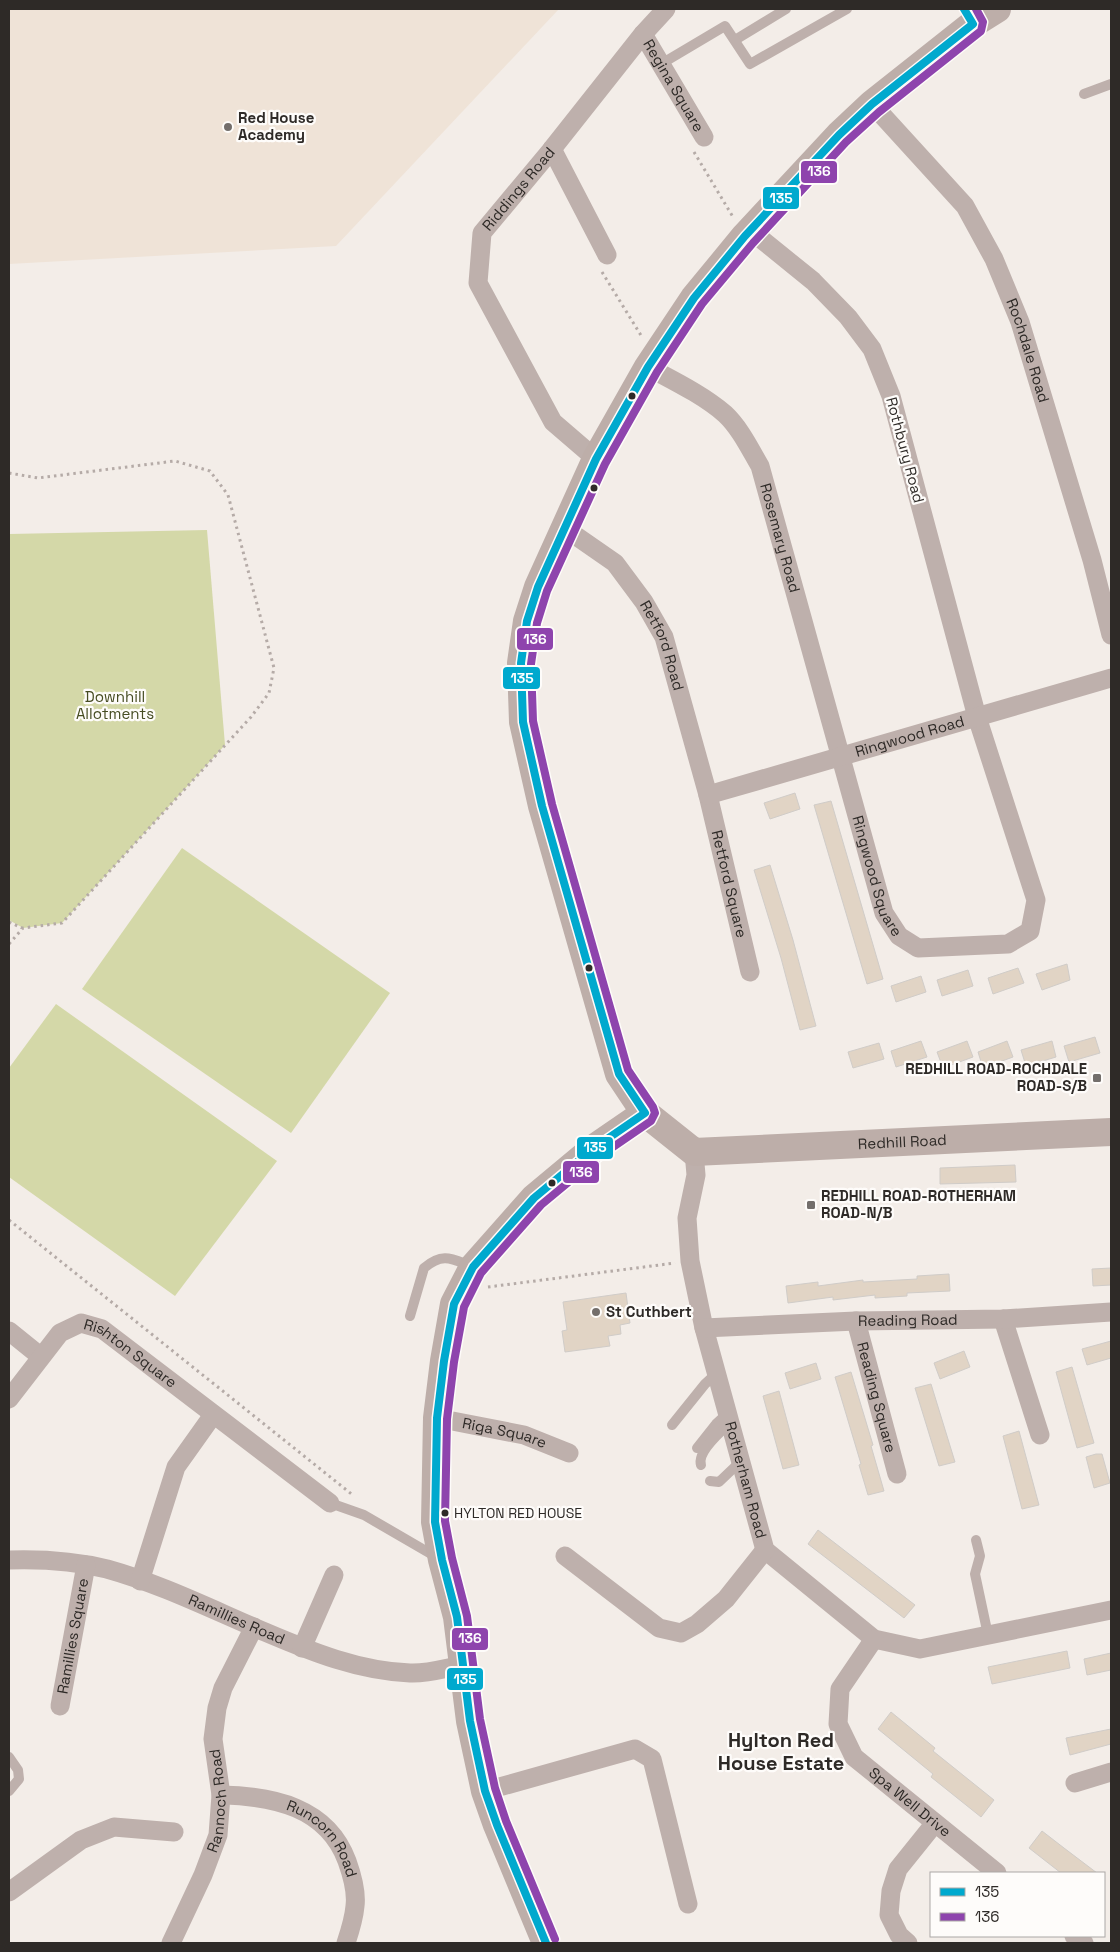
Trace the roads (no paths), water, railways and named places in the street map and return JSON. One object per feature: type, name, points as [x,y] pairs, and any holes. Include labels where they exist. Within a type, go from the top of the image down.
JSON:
[{"type":"street","name":"Riddings Road","points":[[596,459],[553,422],[478,282],[482,233],[552,149],[643,34],[666,9]]},
{"type":"street","points":[[694,1152],[645,1113],[619,1074],[542,806],[523,722],[521,663],[527,620],[538,587],[555,548],[566,529],[596,459],[652,362],[694,298],[747,233],[839,135],[968,16],[997,9]]},
{"type":"street","name":"Regina Square","points":[[643,34],[704,137]]},
{"type":"street","name":"Rochdale Road","points":[[872,104],[964,206],[994,259],[1020,322],[1092,560],[1111,635]]},
{"type":"street","points":[[552,149],[606,254]]},
{"type":"street","name":"Rothbury Road","points":[[747,233],[813,281],[848,317],[872,349],[891,396],[977,717]]},
{"type":"street","name":"Rosemary Road","points":[[652,362],[726,415],[745,440],[760,466],[841,757]]},
{"type":"street","name":"Retford Road","points":[[566,529],[615,563],[644,602],[664,637],[708,795]]},
{"type":"street","name":"Ringwood Road","points":[[708,795],[1111,678]]},
{"type":"street","name":"Ringwood Square","points":[[841,757],[884,913],[899,936],[918,948],[1008,944],[1030,931],[1036,900],[977,717]]},
{"type":"street","name":"Retford Square","points":[[708,795],[750,972]]},
{"type":"street","points":[[546,1943],[497,1826],[485,1791],[470,1721],[457,1617],[442,1560],[435,1522],[437,1418],[454,1304],[467,1278],[534,1198],[594,1148],[645,1113]]},
{"type":"street","name":"Redhill Road","points":[[694,1152],[1111,1132]]},
{"type":"street","name":"Rotherham Road","points":[[694,1152],[696,1175],[688,1218],[690,1261],[704,1328],[765,1550],[874,1639],[920,1649],[1111,1610]]},
{"type":"street","name":"Reading Road","points":[[704,1328],[856,1321],[1003,1319],[1111,1312]]},
{"type":"street","points":[[1003,1319],[1040,1436]]},
{"type":"street","name":"Reading Square","points":[[856,1321],[897,1474]]},
{"type":"street","name":"Rishton Square","points":[[9,1399],[40,1356],[60,1333],[81,1323],[102,1329],[330,1503]]},
{"type":"street","points":[[9,1331],[40,1356]]},
{"type":"street","points":[[140,1581],[176,1467],[213,1415]]},
{"type":"street","name":"Riga Square","points":[[437,1418],[524,1435],[569,1454]]},
{"type":"street","points":[[565,1556],[659,1628],[681,1633],[697,1624],[726,1599],[765,1550]]},
{"type":"street","name":"Ramillies Road","points":[[9,1560],[36,1559],[86,1565],[108,1570],[170,1591],[317,1654],[365,1668],[412,1673],[463,1665]]},
{"type":"street","name":"Ramillies Square","points":[[60,1706],[86,1565]]},
{"type":"street","points":[[302,1648],[334,1575]]},
{"type":"street","name":"Rannoch Road","points":[[171,1943],[203,1875],[218,1835],[221,1795],[214,1739],[217,1708],[223,1688],[254,1627]]},
{"type":"street","name":"Spa Well Drive","points":[[874,1639],[840,1689],[838,1724],[854,1757],[996,1872]]},
{"type":"street","points":[[485,1791],[636,1749],[652,1758],[688,1904]]},
{"type":"street","points":[[1076,1783],[1111,1772]]},
{"type":"street","name":"Runcorn Road","points":[[221,1795],[243,1795],[277,1801],[302,1810],[327,1826],[343,1850],[353,1875],[356,1905],[346,1943]]},
{"type":"street","points":[[908,1943],[900,1935],[889,1916],[892,1891],[898,1868],[935,1823]]},
{"type":"street","points":[[12,1883],[81,1840],[114,1828],[174,1832]]},
{"type":"lane","points":[[735,40],[786,9]]},
{"type":"lane","points":[[661,64],[726,26],[750,64],[847,9]]},
{"type":"lane","points":[[1084,94],[1111,84]]},
{"type":"lane","points":[[410,1316],[424,1268],[429,1264],[448,1257],[467,1278]]},
{"type":"lane","points":[[672,1425],[705,1384],[717,1373]]},
{"type":"lane","points":[[697,1448],[716,1424],[729,1418]]},
{"type":"lane","points":[[701,1465],[702,1455],[729,1418]]},
{"type":"lane","points":[[710,1481],[719,1482],[740,1462]]},
{"type":"lane","points":[[330,1503],[364,1515],[442,1560]]},
{"type":"lane","points":[[976,1540],[980,1556],[975,1574],[988,1635]]},
{"type":"lane","points":[[9,1757],[18,1770],[19,1779],[9,1791]]},
{"type":"place","name":"Red House Academy","points":[[228,127]]},
{"type":"place","name":"REDHILL ROAD-ROCHDALE ROAD-S/B","points":[[1097,1078]]},
{"type":"place","name":"REDHILL ROAD-ROTHERHAM ROAD-N/B","points":[[811,1205]]},
{"type":"place","name":"St Cuthbert","points":[[596,1312]]},
{"type":"place","name":"HYLTON RED HOUSE","points":[[445,1513]]},
{"type":"district","name":"Hylton Red House Estate","points":[[781,1752]]},
{"type":"park label","name":"Downhill Allotments","points":[[115,706]]}]
